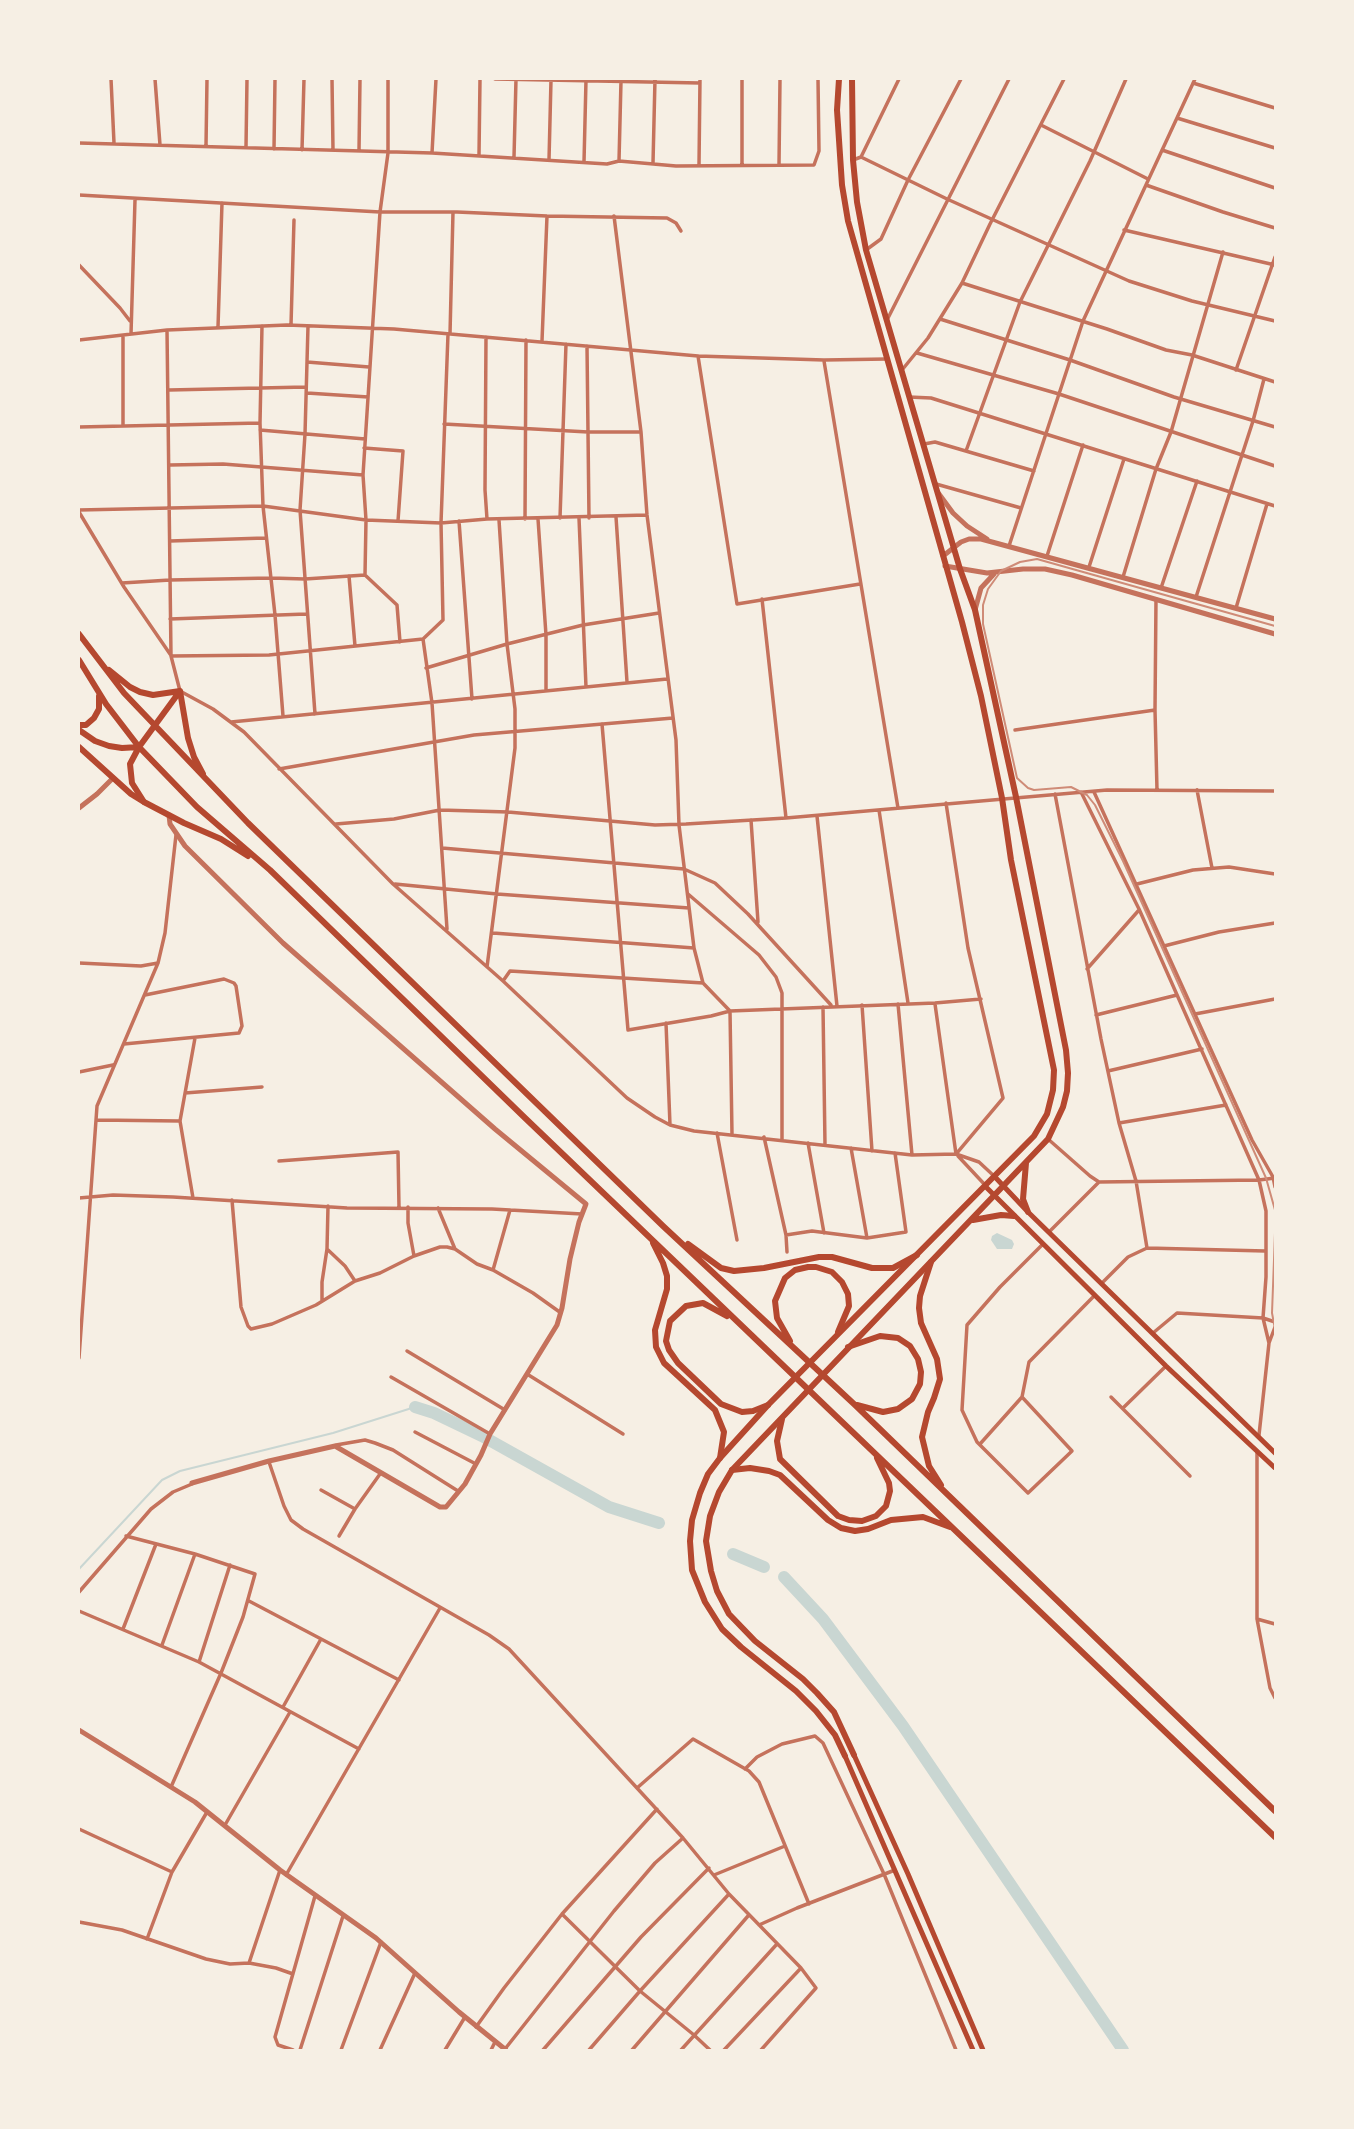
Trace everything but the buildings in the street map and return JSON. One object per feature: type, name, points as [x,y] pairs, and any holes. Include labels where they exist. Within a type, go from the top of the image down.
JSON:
[{"type":"main road","points":[[839,79],[837,110],[841,172],[848,221],[981,696],[1054,1070],[1053,1090],[1047,1115],[1034,1136],[986,1187],[838,1332],[720,1458],[704,1483],[692,1520],[690,1541],[692,1570],[705,1602],[722,1629],[796,1690],[835,1735],[973,2050]]},
{"type":"main road","points":[[852,79],[853,160],[866,250],[960,569],[975,610],[1016,797],[1066,1050],[1067,1091],[1048,1139],[732,1470],[719,1492],[710,1516],[706,1541],[717,1591],[729,1614],[743,1630],[803,1678],[834,1712],[908,1874],[983,2050]]},
{"type":"main road","points":[[79,634],[124,693],[208,782],[663,1226],[854,1404],[1275,1811]]},
{"type":"main road","points":[[91,652],[116,676],[140,692],[153,695],[180,691]]},
{"type":"main road","points":[[79,660],[139,747],[197,807],[270,870],[1275,1837]]},
{"type":"main road","points":[[79,727],[94,718],[99,709],[98,691]]},
{"type":"main road","points":[[145,802],[132,783],[130,764],[139,747],[180,691]]},
{"type":"main road","points":[[180,691],[188,738],[194,757],[208,782]]},
{"type":"main road","points":[[79,727],[95,741],[109,746],[139,747]]},
{"type":"main road","points":[[79,747],[131,794],[169,816],[221,839],[270,870]]},
{"type":"main road","points":[[1026,1162],[1023,1199],[1028,1212]]},
{"type":"main road","points":[[995,1177],[1275,1453]]},
{"type":"main road","points":[[986,1187],[1167,1366],[1275,1468]]},
{"type":"main road","points":[[971,1220],[1001,1215],[1014,1216]]},
{"type":"main road","points":[[663,1226],[721,1268],[734,1271],[832,1256],[872,1268],[893,1268],[917,1255]]},
{"type":"main road","points":[[651,1238],[663,1263],[667,1289],[655,1331],[656,1347],[663,1363],[715,1410],[724,1432],[720,1458]]},
{"type":"main road","points":[[931,1262],[919,1308],[921,1323],[934,1350],[940,1379],[922,1437],[929,1466],[948,1496]]},
{"type":"main road","points":[[793,1346],[778,1318],[775,1301],[785,1278],[800,1268],[816,1266],[832,1272],[842,1282],[848,1294],[849,1306],[838,1332]]},
{"type":"main road","points":[[738,1323],[704,1303],[686,1306],[670,1321],[666,1341],[678,1363],[721,1404],[742,1412],[768,1405]]},
{"type":"main road","points":[[848,1347],[880,1336],[898,1338],[910,1346],[918,1359],[921,1372],[920,1384],[912,1399],[898,1409],[883,1412],[854,1404]]},
{"type":"main road","points":[[782,1419],[777,1441],[780,1459],[838,1516],[849,1520],[862,1521],[876,1516],[889,1499],[889,1483],[880,1462],[870,1448]]},
{"type":"main road","points":[[732,1470],[750,1468],[780,1475],[828,1520],[841,1528],[855,1531],[891,1520],[923,1517],[954,1529]]},
{"type":"street","points":[[111,79],[114,144]]},
{"type":"street","points":[[155,79],[160,145]]},
{"type":"street","points":[[206,79],[206,146]]},
{"type":"street","points":[[246,147],[247,79]]},
{"type":"street","points":[[274,149],[275,79]]},
{"type":"street","points":[[302,150],[303,79]]},
{"type":"street","points":[[332,79],[332,150]]},
{"type":"street","points":[[359,151],[360,79]]},
{"type":"street","points":[[388,79],[388,153],[380,212],[363,475],[365,575],[397,606],[400,642]]},
{"type":"street","points":[[432,153],[436,79]]},
{"type":"street","points":[[479,155],[481,79]]},
{"type":"street","points":[[495,79],[700,81],[699,165]]},
{"type":"street","points":[[514,157],[516,79]]},
{"type":"street","points":[[742,79],[742,165]]},
{"type":"street","points":[[779,165],[780,79]]},
{"type":"street","points":[[79,143],[432,153],[676,166],[814,164],[819,151],[818,79]]},
{"type":"street","points":[[853,160],[861,157],[899,79]]},
{"type":"street","points":[[866,250],[881,239],[908,180],[961,79]]},
{"type":"street","points":[[887,320],[1009,79]]},
{"type":"street","points":[[902,370],[917,353],[962,283],[1064,79]]},
{"type":"street","points":[[966,451],[1020,302],[1094,153],[1126,79]]},
{"type":"street","points":[[549,160],[551,80]]},
{"type":"street","points":[[584,162],[586,80]]},
{"type":"street","points":[[653,163],[655,80]]},
{"type":"street","points":[[620,161],[621,81]]},
{"type":"street","points":[[1009,546],[1083,321],[1194,81],[1275,108]]},
{"type":"street","points":[[1177,118],[1275,148]]},
{"type":"street","points":[[1041,125],[1149,179]]},
{"type":"street","points":[[1162,150],[1275,188]]},
{"type":"street","points":[[861,157],[1129,281],[1275,321]]},
{"type":"street","points":[[1146,185],[1275,228]]},
{"type":"street","points":[[79,195],[380,212],[667,218],[676,223],[681,231]]},
{"type":"street","points":[[131,334],[135,200]]},
{"type":"street","points":[[218,327],[222,203]]},
{"type":"street","points":[[171,656],[277,654],[423,639],[443,620],[441,523],[453,212]]},
{"type":"street","points":[[542,341],[547,216]]},
{"type":"street","points":[[614,216],[641,432],[647,515],[676,740],[679,825],[687,894],[694,948],[704,983],[730,1011],[732,1134]]},
{"type":"street","points":[[291,325],[294,220]]},
{"type":"street","points":[[1124,230],[1274,264]]},
{"type":"street","points":[[1123,577],[1156,469],[1171,432],[1223,252]]},
{"type":"street","points":[[1236,370],[1275,257]]},
{"type":"street","points":[[79,265],[132,323]]},
{"type":"street","points":[[962,283],[1166,350],[1192,355],[1275,382]]},
{"type":"street","points":[[940,319],[1275,428]]},
{"type":"street","points":[[79,340],[167,330],[291,325],[372,328],[698,356],[887,359]]},
{"type":"street","points":[[262,326],[262,506],[283,716]]},
{"type":"street","points":[[308,326],[300,510],[314,714]]},
{"type":"street","points":[[167,330],[171,656],[180,691],[213,709],[244,732],[393,884],[503,981],[627,1098],[648,1113],[670,1125],[694,1130],[912,1155],[956,1154],[979,1162],[995,1177]]},
{"type":"street","points":[[123,426],[124,335]]},
{"type":"street","points":[[486,337],[487,519]]},
{"type":"street","points":[[525,519],[526,340]]},
{"type":"street","points":[[560,518],[566,344]]},
{"type":"street","points":[[587,346],[589,517]]},
{"type":"street","points":[[917,353],[1059,394],[1275,466]]},
{"type":"street","points":[[698,356],[737,604],[860,584]]},
{"type":"street","points":[[824,360],[898,808]]},
{"type":"street","points":[[307,362],[369,367]]},
{"type":"street","points":[[1196,597],[1264,379]]},
{"type":"street","points":[[168,390],[306,387]]},
{"type":"street","points":[[306,393],[368,397]]},
{"type":"street","points":[[909,397],[931,398],[1275,506]]},
{"type":"street","points":[[79,427],[260,423]]},
{"type":"street","points":[[444,424],[588,432],[641,432]]},
{"type":"street","points":[[260,430],[365,439]]},
{"type":"street","points":[[924,444],[935,442],[1034,471]]},
{"type":"street","points":[[1047,556],[1083,445]]},
{"type":"street","points":[[365,448],[403,451],[398,521]]},
{"type":"street","points":[[1089,567],[1124,459]]},
{"type":"street","points":[[169,466],[223,464],[363,475]]},
{"type":"street","points":[[1161,588],[1197,481]]},
{"type":"street","points":[[936,484],[1021,508]]},
{"type":"street","points":[[939,494],[967,526],[997,543]]},
{"type":"street","points":[[1236,608],[1267,504]]},
{"type":"street","points":[[171,656],[122,583],[79,511],[262,506],[366,520],[441,523],[487,519],[647,515]]},
{"type":"street","points":[[579,517],[586,687]]},
{"type":"street","points":[[616,517],[627,682]]},
{"type":"street","points":[[538,519],[547,691]]},
{"type":"street","points":[[487,967],[515,748],[499,520]]},
{"type":"street","points":[[459,521],[472,699]]},
{"type":"street","points":[[170,541],[265,538]]},
{"type":"street","points":[[943,555],[969,539],[997,543],[1275,618]]},
{"type":"street","points":[[946,566],[974,572],[1045,569],[1275,634]]},
{"type":"street","points":[[975,610],[981,588],[996,572]]},
{"type":"street","points":[[122,583],[365,575]]},
{"type":"street","points":[[349,576],[355,646]]},
{"type":"street","points":[[762,599],[786,818]]},
{"type":"street","points":[[1156,599],[1154,710],[1157,790]]},
{"type":"street","points":[[426,668],[583,625],[659,613]]},
{"type":"street","points":[[170,619],[306,614]]},
{"type":"street","points":[[423,639],[432,703],[447,932]]},
{"type":"street","points":[[231,722],[667,679]]},
{"type":"street","points":[[1015,730],[1154,710]]},
{"type":"street","points":[[278,769],[474,735],[673,718]]},
{"type":"street","points":[[602,724],[628,1030],[730,1011],[981,999]]},
{"type":"street","points":[[79,808],[113,778]]},
{"type":"street","points":[[336,824],[394,820],[440,810],[508,812],[609,822],[679,825],[1107,790],[1275,791]]},
{"type":"street","points":[[1197,790],[1212,869]]},
{"type":"street","points":[[1081,792],[1139,909],[1259,1180],[1266,1211],[1263,1318],[1269,1343]]},
{"type":"street","points":[[1094,792],[1252,1140],[1274,1178],[1275,1186]]},
{"type":"street","points":[[1055,794],[1096,1015],[1119,1123],[1136,1181],[1147,1248]]},
{"type":"street","points":[[946,803],[968,948],[1003,1098],[956,1154]]},
{"type":"street","points":[[878,810],[908,1003]]},
{"type":"street","points":[[817,815],[837,999],[834,1006]]},
{"type":"street","points":[[169,816],[176,835],[194,856],[283,943],[586,1205],[570,1259],[557,1325],[490,1434],[460,1492],[446,1507],[440,1507],[334,1446]]},
{"type":"street","points":[[751,820],[758,924]]},
{"type":"street","points":[[79,1358],[97,1107],[158,963],[165,933],[176,835]]},
{"type":"street","points":[[442,848],[684,869],[715,883],[758,924],[834,1006]]},
{"type":"street","points":[[1137,884],[1193,870],[1228,867],[1275,874]]},
{"type":"street","points":[[393,884],[689,908]]},
{"type":"street","points":[[687,894],[759,955],[776,977],[782,993],[782,1140]]},
{"type":"street","points":[[1087,968],[1139,909]]},
{"type":"street","points":[[1164,946],[1219,932],[1275,923]]},
{"type":"street","points":[[492,933],[694,948]]},
{"type":"street","points":[[79,962],[141,966],[158,963]]},
{"type":"street","points":[[503,981],[510,971],[704,983]]},
{"type":"street","points":[[124,1044],[239,1033],[243,1022],[236,986],[224,979],[145,995]]},
{"type":"street","points":[[1096,1015],[1177,995]]},
{"type":"street","points":[[1195,1014],[1275,999]]},
{"type":"street","points":[[898,1003],[912,1155]]},
{"type":"street","points":[[935,1003],[956,1154],[986,1187]]},
{"type":"street","points":[[862,1005],[872,1151]]},
{"type":"street","points":[[823,1007],[825,1145]]},
{"type":"street","points":[[666,1023],[670,1125]]},
{"type":"street","points":[[193,1198],[180,1121],[196,1037]]},
{"type":"street","points":[[1108,1071],[1202,1049]]},
{"type":"street","points":[[79,1072],[113,1065]]},
{"type":"street","points":[[185,1093],[262,1087]]},
{"type":"street","points":[[1119,1123],[1226,1105]]},
{"type":"street","points":[[96,1119],[180,1121]]},
{"type":"street","points":[[717,1133],[737,1240]]},
{"type":"street","points":[[764,1138],[786,1236],[787,1252]]},
{"type":"street","points":[[1048,1139],[1099,1182],[1274,1178]]},
{"type":"street","points":[[808,1143],[824,1233]]},
{"type":"street","points":[[851,1148],[867,1238]]},
{"type":"street","points":[[279,1161],[398,1152],[399,1207]]},
{"type":"street","points":[[786,1236],[811,1231],[867,1238],[906,1232],[895,1153]]},
{"type":"street","points":[[1049,1232],[1099,1182]]},
{"type":"street","points":[[79,1198],[113,1195],[328,1206],[582,1214]]},
{"type":"street","points":[[232,1200],[241,1307],[251,1329],[261,1328],[322,1301],[355,1281],[440,1247],[455,1249],[477,1264],[533,1293],[561,1313]]},
{"type":"street","points":[[322,1301],[328,1206]]},
{"type":"street","points":[[408,1207],[414,1256]]},
{"type":"street","points":[[438,1208],[455,1249]]},
{"type":"street","points":[[493,1270],[510,1210]]},
{"type":"street","points":[[1022,1397],[1073,1451],[1028,1493],[980,1444],[962,1410],[967,1325],[1043,1244]]},
{"type":"street","points":[[327,1248],[355,1281]]},
{"type":"street","points":[[1102,1283],[1128,1257],[1147,1248],[1265,1251]]},
{"type":"street","points":[[980,1444],[1022,1397],[1029,1362],[1095,1295]]},
{"type":"street","points":[[1153,1333],[1177,1313],[1263,1318],[1275,1325],[1269,1343],[1259,1437]]},
{"type":"street","points":[[1269,1343],[1275,1345]]},
{"type":"street","points":[[407,1351],[505,1410]]},
{"type":"street","points":[[1123,1408],[1167,1366]]},
{"type":"street","points":[[527,1374],[623,1434]]},
{"type":"street","points":[[391,1377],[490,1434]]},
{"type":"street","points":[[1111,1397],[1190,1476]]},
{"type":"street","points":[[415,1432],[476,1464]]},
{"type":"street","points":[[79,1592],[151,1509],[173,1492],[192,1483],[269,1461],[365,1440],[393,1450],[460,1492]]},
{"type":"street","points":[[1257,1451],[1257,1619],[1270,1688],[1275,1698]]},
{"type":"street","points":[[269,1461],[284,1506],[291,1520],[303,1530],[489,1635],[509,1649],[683,1838],[748,1916],[802,1968],[816,1988],[761,2050]]},
{"type":"street","points":[[339,1536],[382,1472]]},
{"type":"street","points":[[321,1490],[355,1509]]},
{"type":"street","points":[[126,1536],[195,1554],[255,1574],[221,1673],[171,1787]]},
{"type":"street","points":[[123,1629],[156,1544]]},
{"type":"street","points":[[162,1645],[195,1554]]},
{"type":"street","points":[[199,1661],[230,1565]]},
{"type":"street","points":[[248,1600],[399,1680]]},
{"type":"street","points":[[286,1875],[440,1608]]},
{"type":"street","points":[[79,1611],[199,1661],[359,1749]]},
{"type":"street","points":[[1257,1619],[1275,1625]]},
{"type":"street","points":[[283,1707],[321,1639]]},
{"type":"street","points":[[224,1826],[290,1712]]},
{"type":"street","points":[[79,1730],[207,1812],[286,1875],[381,1942],[505,2050],[655,1863],[683,1838]]},
{"type":"street","points":[[745,1769],[757,1757],[782,1744],[815,1736],[823,1743],[884,1874],[956,2050]]},
{"type":"street","points":[[638,1788],[693,1739],[745,1769],[760,1782],[809,1904]]},
{"type":"street","points":[[476,2027],[562,1914],[657,1809]]},
{"type":"street","points":[[146,1939],[172,1872],[207,1812]]},
{"type":"street","points":[[79,1829],[172,1872]]},
{"type":"street","points":[[714,1875],[785,1846]]},
{"type":"street","points":[[543,2050],[641,1937],[709,1868]]},
{"type":"street","points":[[249,1963],[280,1870]]},
{"type":"street","points":[[759,1925],[895,1870]]},
{"type":"street","points":[[589,2050],[729,1894]]},
{"type":"street","points":[[293,2050],[278,2045],[275,2039],[316,1896]]},
{"type":"street","points":[[300,2050],[343,1914]]},
{"type":"street","points":[[562,1914],[640,1991],[710,2050]]},
{"type":"street","points":[[632,2050],[748,1916]]},
{"type":"street","points":[[79,1922],[121,1930],[206,1959],[230,1964],[249,1963],[293,1974]]},
{"type":"street","points":[[341,2050],[381,1942]]},
{"type":"street","points":[[681,2050],[777,1944]]},
{"type":"street","points":[[724,2050],[802,1968]]},
{"type":"street","points":[[380,2050],[415,1973]]},
{"type":"street","points":[[445,2050],[465,2017]]},
{"type":"street","points":[[491,2050],[495,2042]]},
{"type":"shaded area","points":[[997,1233],[1012,1240],[1012,1249],[997,1249],[991,1240]]},
{"type":"waterway","points":[[79,1569],[162,1480],[180,1471],[333,1433],[415,1407]]},
{"type":"waterway","points":[[415,1407],[482,1436],[609,1507],[659,1523]]},
{"type":"waterway","points":[[733,1554],[764,1567]]},
{"type":"waterway","points":[[784,1577],[823,1619],[903,1726],[1123,2050]]},
{"type":"tram line","points":[[1275,626],[1037,559],[1020,562],[1001,571],[988,589],[983,605],[983,624],[1017,778],[1034,790],[1071,787],[1087,795],[1095,805],[1123,861],[1266,1178],[1275,1210]]},
{"type":"tram line","points":[[1275,1233],[1272,1313],[1275,1329]]}]
